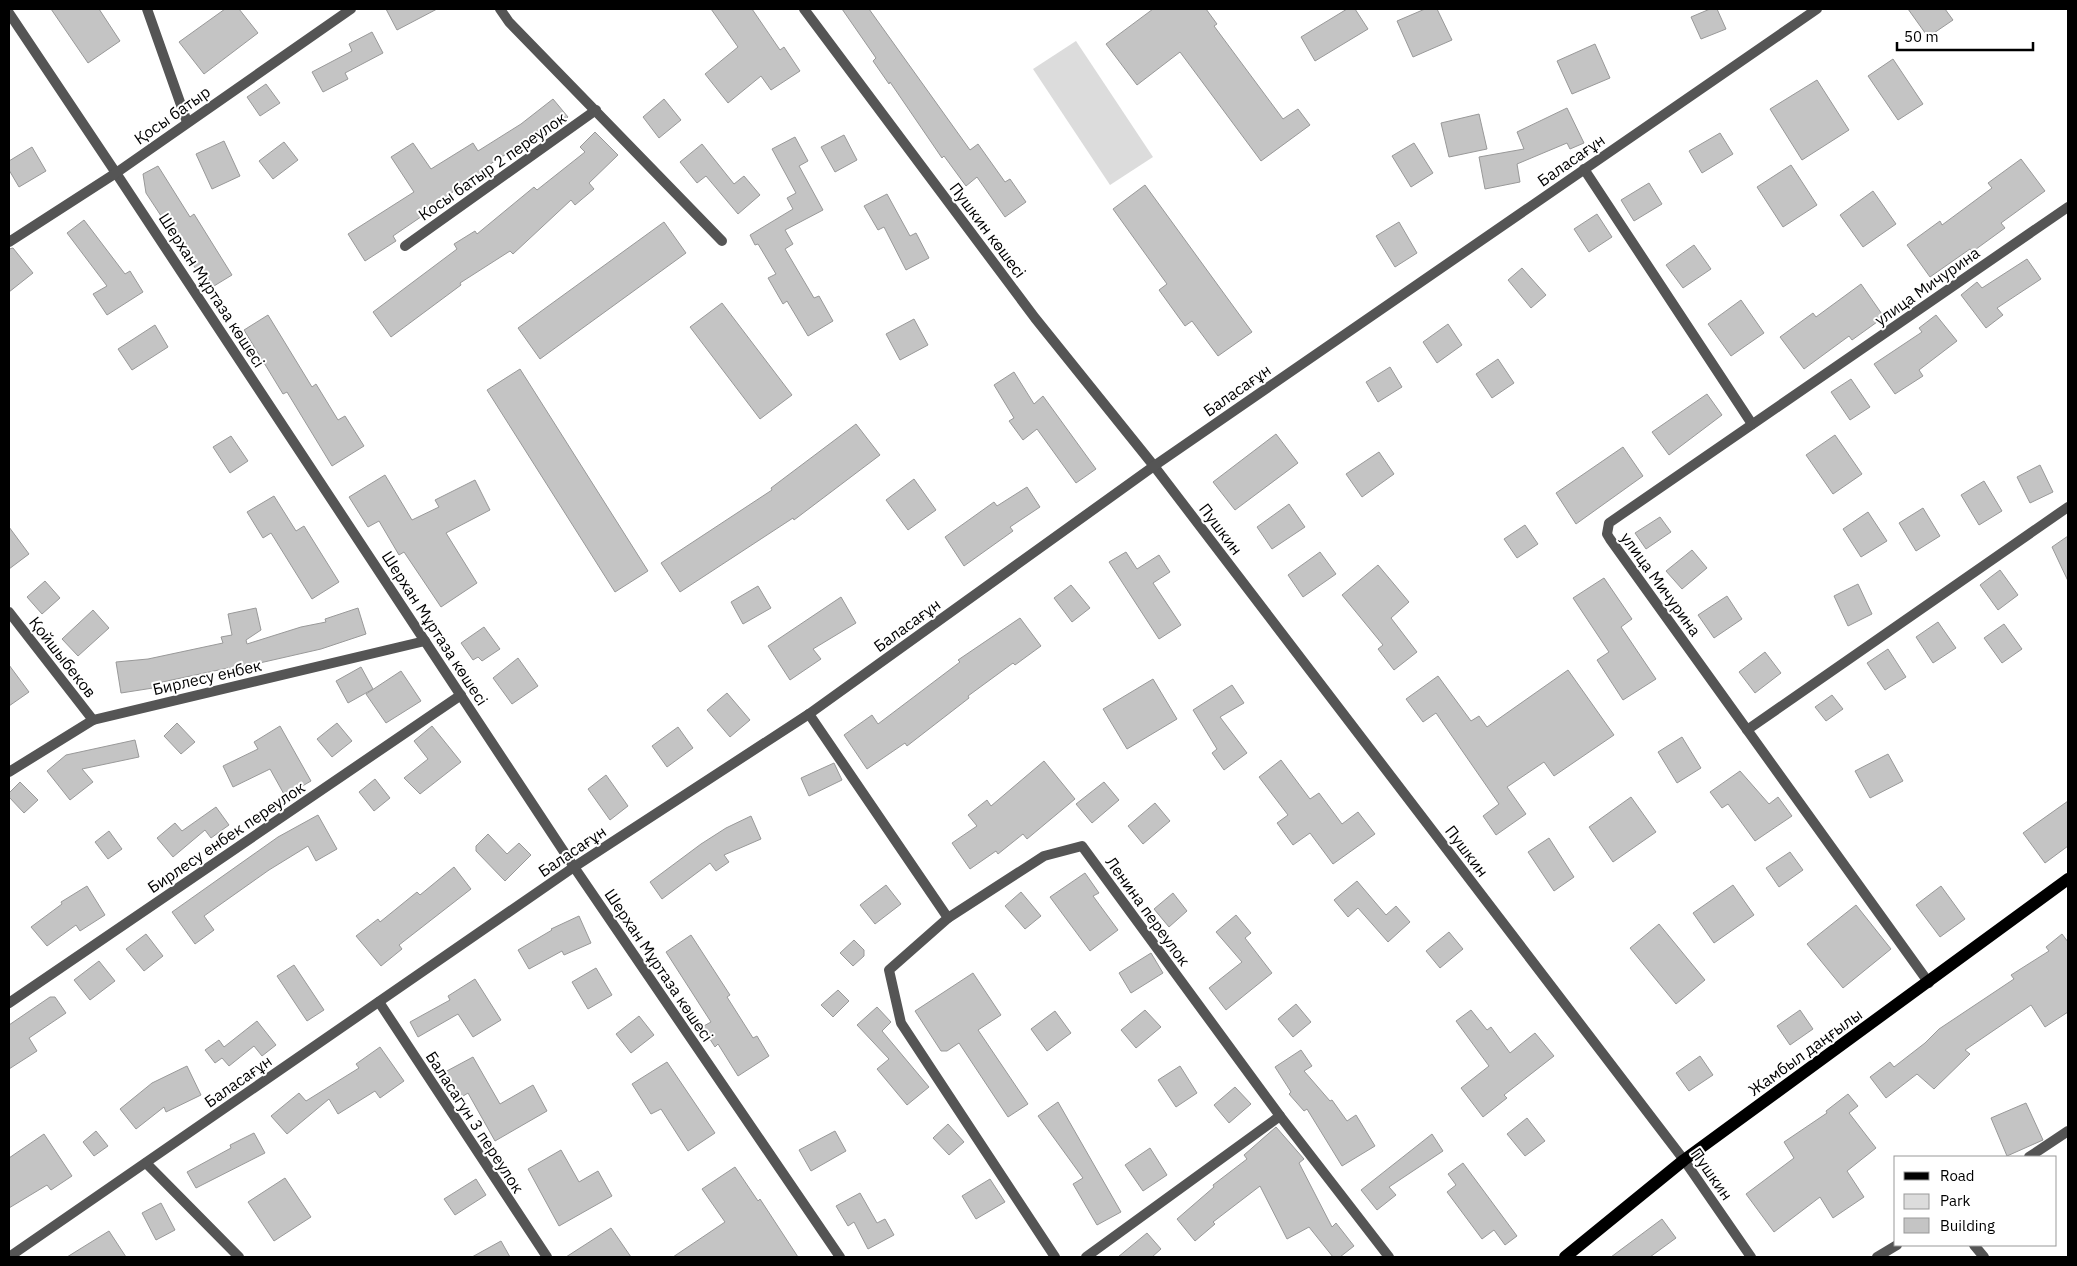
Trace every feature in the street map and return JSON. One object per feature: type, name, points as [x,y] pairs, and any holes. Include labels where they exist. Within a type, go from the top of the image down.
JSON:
[{"type":"main road","name":"Жамбыл даңғылы","points":[[1565,1257],[1684,1160],[2068,880]]},
{"type":"street","points":[[147,9],[187,122]]},
{"type":"street","name":"Қосы батыр","points":[[9,242],[116,172],[351,9]]},
{"type":"street","points":[[500,9],[509,22],[722,240]]},
{"type":"street","name":"Пушкин көшесі","points":[[804,9],[1035,318],[1154,466]]},
{"type":"street","name":"Баласағұн","points":[[10,1257],[574,867],[809,714],[1154,466],[1816,9]]},
{"type":"street","name":"Шерхан Мұртаза көшесі","points":[[9,13],[116,172],[574,867],[840,1257]]},
{"type":"street","name":"Косы батыр 2 переулок","points":[[405,246],[596,110]]},
{"type":"street","points":[[1584,169],[1752,424]]},
{"type":"street","name":"улица Мичурина","points":[[1929,983],[1610,539],[1607,530],[1609,523],[2068,207]]},
{"type":"street","name":"Пушкин","points":[[1154,466],[1684,1160],[1751,1257]]},
{"type":"street","points":[[1747,730],[2068,507]]},
{"type":"street","name":"Қойшыбеков","points":[[9,612],[93,720]]},
{"type":"street","name":"Бирлесу енбек","points":[[9,772],[93,720],[425,641]]},
{"type":"street","name":"Бирлесу енбек переулок","points":[[9,1003],[461,695]]},
{"type":"street","points":[[809,714],[948,918]]},
{"type":"street","name":"Ленина переулок","points":[[1055,1257],[901,1023],[889,970],[948,918],[1044,856],[1082,846],[1280,1116],[1389,1257]]},
{"type":"street","name":"Баласагун 3 переулок","points":[[379,1002],[547,1257]]},
{"type":"street","points":[[1086,1257],[1280,1116]]},
{"type":"street","points":[[2030,1156],[2068,1131]]},
{"type":"street","points":[[146,1163],[239,1257]]},
{"type":"street","points":[[1877,1257],[1895,1246]]},
{"type":"street","points":[[1975,1246],[1984,1257]]},
{"type":"green space","points":[[1076,41],[1153,157],[1110,185],[1033,69]]},
{"type":"building","points":[[51,9],[99,9],[120,41],[88,63]]},
{"type":"building","points":[[225,9],[239,9],[258,33],[204,74],[179,42]]},
{"type":"building","points":[[386,9],[437,9],[397,30]]},
{"type":"building","points":[[711,9],[752,9],[780,50],[784,47],[800,71],[771,90],[761,76],[728,103],[705,74],[738,47]]},
{"type":"building","points":[[842,9],[869,9],[970,150],[978,144],[1005,182],[1010,179],[1026,202],[1005,217],[977,177],[966,186],[944,156],[942,158],[890,82],[889,84],[873,61],[876,58]]},
{"type":"building","points":[[1153,9],[1206,9],[1217,24],[1214,26],[1283,119],[1298,109],[1310,125],[1261,161],[1180,52],[1137,85],[1106,44]]},
{"type":"building","points":[[1347,9],[1355,9],[1368,29],[1315,61],[1301,37]]},
{"type":"building","points":[[1425,9],[1437,9],[1452,40],[1413,57],[1397,21]]},
{"type":"building","points":[[1710,9],[1717,9],[1726,29],[1701,39],[1691,17]]},
{"type":"building","points":[[1908,9],[1945,9],[1953,20],[1928,37]]},
{"type":"building","points":[[372,32],[383,53],[345,73],[348,79],[323,92],[312,72],[352,51],[349,44]]},
{"type":"building","points":[[1595,44],[1610,78],[1572,94],[1557,61]]},
{"type":"building","points":[[1893,59],[1923,104],[1898,120],[1868,76]]},
{"type":"building","points":[[1817,80],[1849,130],[1802,160],[1770,109]]},
{"type":"building","points":[[266,84],[280,103],[260,116],[247,97]]},
{"type":"building","points":[[553,99],[568,117],[540,139],[537,135],[487,166],[489,169],[448,195],[450,197],[393,236],[396,241],[365,261],[348,234],[414,192],[391,157],[413,143],[431,169],[473,143],[478,151],[521,124]]},
{"type":"building","points":[[664,99],[681,120],[659,138],[643,117]]},
{"type":"building","points":[[1567,108],[1584,143],[1570,149],[1567,143],[1517,164],[1520,182],[1485,189],[1479,157],[1524,149],[1517,132]]},
{"type":"building","points":[[1479,114],[1487,149],[1449,157],[1441,123]]},
{"type":"building","points":[[595,132],[618,155],[589,183],[594,189],[575,205],[571,200],[513,254],[510,251],[460,283],[461,285],[391,337],[373,312],[457,249],[454,244],[475,231],[477,234],[534,187],[537,190],[585,152],[580,147]]},
{"type":"building","points":[[1720,133],[1733,154],[1702,173],[1689,151]]},
{"type":"building","points":[[844,135],[857,160],[835,172],[821,147]]},
{"type":"building","points":[[795,137],[808,161],[799,166],[823,210],[785,230],[793,244],[785,249],[814,298],[819,296],[833,321],[808,336],[787,301],[783,304],[768,278],[776,274],[758,244],[755,245],[750,235],[793,209],[787,198],[796,193],[772,149]]},
{"type":"building","points":[[224,141],[240,176],[212,189],[196,154]]},
{"type":"building","points":[[284,142],[298,160],[273,179],[259,161]]},
{"type":"building","points":[[1414,143],[1433,173],[1411,187],[1392,156]]},
{"type":"building","points":[[702,144],[734,184],[744,176],[760,195],[738,214],[706,176],[697,183],[680,162]]},
{"type":"building","points":[[32,147],[46,171],[19,187],[9,170],[9,161]]},
{"type":"building","points":[[2021,159],[2045,191],[2001,223],[2005,228],[1972,252],[1970,249],[1930,277],[1907,245],[1940,221],[1942,225],[1992,188],[1988,183]]},
{"type":"building","points":[[1791,165],[1817,205],[1783,227],[1757,187]]},
{"type":"building","points":[[158,166],[190,217],[194,214],[232,275],[209,289],[146,193],[143,174]]},
{"type":"building","points":[[1649,183],[1662,204],[1634,221],[1621,200]]},
{"type":"building","points":[[1145,185],[1252,332],[1218,356],[1192,321],[1185,326],[1159,290],[1167,284],[1113,209]]},
{"type":"building","points":[[1873,191],[1896,224],[1863,247],[1840,215]]},
{"type":"building","points":[[887,194],[910,236],[916,233],[929,258],[906,270],[884,227],[878,230],[864,206]]},
{"type":"building","points":[[1597,214],[1612,237],[1589,252],[1574,229]]},
{"type":"building","points":[[84,220],[125,274],[130,271],[143,292],[107,315],[93,294],[107,286],[67,233]]},
{"type":"building","points":[[664,222],[686,253],[540,359],[518,328]]},
{"type":"building","points":[[1399,222],[1417,253],[1395,267],[1376,236]]},
{"type":"building","points":[[1694,245],[1711,269],[1683,288],[1666,265]]},
{"type":"building","points":[[13,248],[33,273],[9,292],[9,249]]},
{"type":"building","points":[[2027,259],[2041,279],[1997,308],[2003,315],[1986,328],[1961,295],[1977,282],[1982,288]]},
{"type":"building","points":[[1522,268],[1546,295],[1531,308],[1508,280]]},
{"type":"building","points":[[1861,284],[1884,317],[1852,340],[1849,336],[1804,369],[1780,337],[1813,313],[1816,317]]},
{"type":"building","points":[[1741,300],[1764,333],[1731,356],[1708,324]]},
{"type":"building","points":[[722,303],[792,395],[760,419],[690,327]]},
{"type":"building","points":[[268,315],[312,387],[316,384],[338,420],[345,416],[364,446],[332,466],[287,392],[283,394],[244,330]]},
{"type":"building","points":[[1936,315],[1957,341],[1919,370],[1923,376],[1895,394],[1874,364],[1922,332],[1919,328]]},
{"type":"building","points":[[914,319],[928,345],[900,360],[886,334]]},
{"type":"building","points":[[1448,324],[1462,345],[1437,363],[1423,342]]},
{"type":"building","points":[[155,325],[168,347],[132,370],[118,349]]},
{"type":"building","points":[[1498,359],[1514,383],[1492,398],[1476,374]]},
{"type":"building","points":[[1390,367],[1402,387],[1378,402],[1366,382]]},
{"type":"building","points":[[520,369],[648,571],[615,592],[487,390]]},
{"type":"building","points":[[1014,372],[1034,404],[1043,396],[1096,469],[1076,483],[1037,429],[1023,440],[1009,421],[1014,418],[994,385]]},
{"type":"building","points":[[1851,379],[1870,407],[1850,420],[1831,392]]},
{"type":"building","points":[[1707,394],[1722,415],[1669,455],[1652,432]]},
{"type":"building","points":[[856,424],[880,455],[794,520],[793,518],[680,592],[661,563],[772,490],[771,488]]},
{"type":"building","points":[[1276,434],[1298,463],[1235,510],[1213,482]]},
{"type":"building","points":[[1835,435],[1862,474],[1833,494],[1806,455]]},
{"type":"building","points":[[231,436],[248,461],[230,473],[213,447]]},
{"type":"building","points":[[1623,447],[1643,476],[1576,524],[1556,493]]},
{"type":"building","points":[[1379,452],[1394,474],[1362,497],[1346,474]]},
{"type":"building","points":[[2040,465],[2053,492],[2030,503],[2017,477]]},
{"type":"building","points":[[385,475],[412,520],[439,507],[435,500],[475,480],[490,510],[446,533],[477,583],[441,607],[404,552],[399,555],[379,521],[368,527],[349,497]]},
{"type":"building","points":[[914,479],[936,510],[908,530],[886,500]]},
{"type":"building","points":[[1984,481],[2002,511],[1979,525],[1961,495]]},
{"type":"building","points":[[1027,487],[1040,507],[1010,527],[1013,531],[964,566],[945,537],[994,502],[997,506]]},
{"type":"building","points":[[274,496],[296,531],[304,526],[339,582],[312,599],[271,533],[263,538],[247,512]]},
{"type":"building","points":[[1289,504],[1305,527],[1272,549],[1257,527]]},
{"type":"building","points":[[1923,508],[1940,536],[1916,551],[1899,523]]},
{"type":"building","points":[[1868,512],[1887,541],[1861,557],[1843,529]]},
{"type":"building","points":[[1660,517],[1671,532],[1646,549],[1635,533]]},
{"type":"building","points":[[1525,525],[1538,544],[1517,558],[1504,539]]},
{"type":"building","points":[[9,527],[29,554],[9,569]]},
{"type":"building","points":[[2068,536],[2068,581],[2052,547]]},
{"type":"building","points":[[1692,550],[1707,568],[1682,589],[1666,571]]},
{"type":"building","points":[[1126,552],[1137,569],[1159,555],[1170,572],[1153,583],[1181,625],[1159,639],[1109,562]]},
{"type":"building","points":[[1320,552],[1336,574],[1303,597],[1288,575]]},
{"type":"building","points":[[1378,565],[1409,602],[1391,618],[1417,652],[1394,670],[1378,649],[1383,645],[1342,595]]},
{"type":"building","points":[[2000,570],[2018,595],[1998,610],[1980,585]]},
{"type":"building","points":[[1604,578],[1632,619],[1621,627],[1656,679],[1623,700],[1597,660],[1609,652],[1573,598]]},
{"type":"building","points":[[45,581],[60,598],[42,614],[27,597]]},
{"type":"building","points":[[1858,584],[1872,614],[1848,626],[1834,596]]},
{"type":"building","points":[[1071,585],[1090,608],[1072,622],[1054,598]]},
{"type":"building","points":[[758,586],[771,608],[743,624],[731,602]]},
{"type":"building","points":[[1727,596],[1742,619],[1714,638],[1698,615]]},
{"type":"building","points":[[841,597],[856,623],[813,649],[821,659],[790,680],[768,646]]},
{"type":"building","points":[[256,608],[261,630],[246,640],[247,644],[301,627],[326,622],[325,619],[358,608],[366,634],[321,649],[229,670],[228,668],[153,684],[153,688],[121,693],[116,662],[148,659],[223,643],[221,637],[232,635],[228,614]]},
{"type":"building","points":[[93,610],[109,628],[78,656],[62,639]]},
{"type":"building","points":[[1020,618],[1041,646],[1015,665],[1013,663],[968,696],[969,698],[907,746],[905,743],[867,769],[844,735],[872,715],[878,724],[960,662],[958,660]]},
{"type":"building","points":[[1938,622],[1956,648],[1933,663],[1916,637]]},
{"type":"building","points":[[2004,624],[2022,649],[2002,663],[1984,638]]},
{"type":"building","points":[[484,627],[500,649],[482,661],[478,657],[473,660],[461,643]]},
{"type":"building","points":[[1888,649],[1906,677],[1885,690],[1867,663]]},
{"type":"building","points":[[1765,652],[1781,673],[1755,693],[1739,672]]},
{"type":"building","points":[[518,658],[538,686],[512,704],[493,678]]},
{"type":"building","points":[[9,665],[29,692],[9,706]]},
{"type":"building","points":[[361,667],[373,689],[348,703],[336,681]]},
{"type":"building","points":[[1568,670],[1614,735],[1554,776],[1544,762],[1507,787],[1526,814],[1496,835],[1483,816],[1499,804],[1436,713],[1423,722],[1406,699],[1438,676],[1471,721],[1479,716],[1487,727]]},
{"type":"building","points":[[401,671],[421,701],[386,723],[366,694]]},
{"type":"building","points":[[1153,679],[1177,719],[1127,749],[1103,709]]},
{"type":"building","points":[[1232,685],[1244,703],[1220,717],[1247,753],[1224,770],[1212,753],[1217,749],[1193,710]]},
{"type":"building","points":[[727,693],[750,720],[730,737],[707,710]]},
{"type":"building","points":[[1832,695],[1843,709],[1826,721],[1815,707]]},
{"type":"building","points":[[177,723],[195,742],[181,754],[164,736]]},
{"type":"building","points":[[337,723],[352,741],[332,757],[317,739]]},
{"type":"building","points":[[280,726],[311,781],[285,796],[270,769],[233,787],[223,766],[258,749],[254,742]]},
{"type":"building","points":[[432,726],[461,762],[420,794],[404,778],[428,759],[414,741]]},
{"type":"building","points":[[678,727],[693,748],[667,767],[652,746]]},
{"type":"building","points":[[1682,737],[1701,768],[1677,783],[1658,752]]},
{"type":"building","points":[[135,740],[139,757],[82,769],[93,782],[70,800],[47,771],[66,755]]},
{"type":"building","points":[[1888,754],[1903,781],[1870,798],[1855,771]]},
{"type":"building","points":[[1281,760],[1310,799],[1319,793],[1342,824],[1358,812],[1375,834],[1333,864],[1310,833],[1293,845],[1277,823],[1288,815],[1259,777]]},
{"type":"building","points":[[1044,761],[1075,799],[1027,839],[1023,834],[998,854],[996,851],[970,869],[952,843],[977,826],[968,815],[987,800],[991,806]]},
{"type":"building","points":[[834,763],[842,780],[809,796],[801,778]]},
{"type":"building","points":[[1740,771],[1769,804],[1778,797],[1792,816],[1755,841],[1728,804],[1722,808],[1710,792]]},
{"type":"building","points":[[606,775],[628,806],[610,820],[588,789]]},
{"type":"building","points":[[375,779],[390,798],[374,811],[359,792]]},
{"type":"building","points":[[20,782],[38,800],[24,813],[9,797],[9,793]]},
{"type":"building","points":[[1104,782],[1119,800],[1092,823],[1076,804]]},
{"type":"building","points":[[1631,797],[1656,832],[1613,862],[1589,827]]},
{"type":"building","points":[[2068,801],[2068,846],[2045,863],[2023,833]]},
{"type":"building","points":[[1155,803],[1170,821],[1143,844],[1128,826]]},
{"type":"building","points":[[216,807],[229,825],[211,838],[205,830],[173,857],[157,838],[175,823],[182,831]]},
{"type":"building","points":[[318,815],[337,849],[316,861],[308,846],[269,870],[204,916],[214,930],[195,944],[172,912],[278,837]]},
{"type":"building","points":[[751,816],[761,839],[724,855],[729,862],[716,871],[710,863],[662,899],[650,882],[701,844],[726,828]]},
{"type":"building","points":[[109,831],[122,849],[108,859],[95,842]]},
{"type":"building","points":[[488,834],[507,854],[519,843],[531,855],[505,881],[476,851],[476,846]]},
{"type":"building","points":[[1549,838],[1574,877],[1554,891],[1528,852]]},
{"type":"building","points":[[1790,852],[1803,870],[1779,887],[1766,868]]},
{"type":"building","points":[[454,867],[471,889],[399,945],[402,949],[381,966],[356,936],[378,919],[380,922],[417,892],[420,895]]},
{"type":"building","points":[[1085,873],[1099,893],[1093,896],[1118,930],[1090,951],[1050,897]]},
{"type":"building","points":[[1357,881],[1386,915],[1396,906],[1410,922],[1388,942],[1358,908],[1348,917],[1334,900]]},
{"type":"building","points":[[886,885],[901,904],[875,924],[860,905]]},
{"type":"building","points":[[1733,885],[1754,915],[1714,943],[1693,913]]},
{"type":"building","points":[[87,886],[105,915],[80,931],[76,925],[47,946],[31,927],[62,904],[61,902]]},
{"type":"building","points":[[1941,886],[1965,919],[1940,937],[1916,905]]},
{"type":"building","points":[[1021,892],[1041,916],[1025,929],[1005,906]]},
{"type":"building","points":[[1173,893],[1187,911],[1169,927],[1154,909]]},
{"type":"building","points":[[1856,905],[1891,949],[1843,988],[1807,944]]},
{"type":"building","points":[[1236,915],[1251,933],[1245,938],[1272,973],[1226,1010],[1209,988],[1242,962],[1216,932]]},
{"type":"building","points":[[579,916],[591,943],[564,955],[562,951],[529,969],[518,950],[551,929]]},
{"type":"building","points":[[1659,924],[1705,980],[1676,1004],[1630,948]]},
{"type":"building","points":[[1449,932],[1463,949],[1440,968],[1426,951]]},
{"type":"building","points":[[146,934],[163,956],[144,971],[126,949]]},
{"type":"building","points":[[2062,934],[2068,942],[2068,1012],[2045,1027],[2031,1005],[1965,1050],[1970,1054],[1934,1089],[1917,1074],[1886,1098],[1870,1077],[1890,1062],[1894,1067],[1925,1043],[1939,1029],[2014,979],[2011,975],[2049,951],[2046,947]]},
{"type":"building","points":[[691,935],[730,995],[727,997],[753,1038],[757,1036],[769,1056],[738,1076],[718,1044],[715,1047],[702,1027],[711,1022],[666,952]]},
{"type":"building","points":[[854,940],[864,950],[864,956],[853,966],[840,953]]},
{"type":"building","points":[[1151,953],[1163,973],[1131,993],[1119,973]]},
{"type":"building","points":[[99,961],[115,981],[90,1000],[74,980]]},
{"type":"building","points":[[294,965],[324,1010],[307,1021],[277,976]]},
{"type":"building","points":[[596,968],[612,995],[588,1009],[572,982]]},
{"type":"building","points":[[973,973],[1001,1015],[978,1030],[1028,1104],[1008,1117],[959,1043],[947,1051],[941,1051],[915,1011]]},
{"type":"building","points":[[475,979],[501,1020],[473,1037],[458,1014],[418,1037],[410,1022],[450,1000],[448,996]]},
{"type":"building","points":[[838,990],[849,1001],[833,1017],[821,1005]]},
{"type":"building","points":[[50,997],[55,997],[66,1013],[29,1038],[37,1051],[9,1069],[9,1025]]},
{"type":"building","points":[[1296,1004],[1311,1022],[1293,1037],[1278,1019]]},
{"type":"building","points":[[877,1007],[891,1022],[882,1031],[929,1087],[907,1105],[877,1069],[889,1059],[857,1025]]},
{"type":"building","points":[[1145,1010],[1161,1027],[1136,1048],[1121,1030]]},
{"type":"building","points":[[1471,1010],[1487,1030],[1491,1027],[1510,1053],[1535,1033],[1554,1056],[1504,1095],[1507,1098],[1483,1117],[1461,1088],[1489,1066],[1456,1021]]},
{"type":"building","points":[[1800,1010],[1813,1029],[1790,1045],[1777,1026]]},
{"type":"building","points":[[1055,1011],[1071,1033],[1047,1051],[1031,1029]]},
{"type":"building","points":[[639,1016],[654,1035],[631,1053],[616,1034]]},
{"type":"building","points":[[257,1021],[276,1045],[262,1056],[254,1046],[229,1066],[222,1058],[215,1063],[205,1050],[219,1040],[224,1047]]},
{"type":"building","points":[[380,1047],[404,1081],[380,1098],[375,1091],[338,1114],[329,1099],[287,1134],[271,1116],[299,1093],[306,1101],[359,1068],[356,1064]]},
{"type":"building","points":[[1301,1050],[1312,1066],[1304,1071],[1330,1101],[1332,1100],[1347,1121],[1356,1115],[1375,1146],[1342,1166],[1307,1109],[1304,1111],[1289,1094],[1291,1092],[1275,1067]]},
{"type":"building","points":[[1700,1056],[1713,1075],[1689,1091],[1676,1073]]},
{"type":"building","points":[[473,1057],[500,1104],[533,1085],[547,1111],[495,1141],[468,1093],[460,1098],[445,1072]]},
{"type":"building","points":[[667,1062],[715,1133],[688,1151],[661,1109],[651,1114],[632,1084]]},
{"type":"building","points":[[187,1066],[201,1095],[166,1112],[164,1107],[136,1129],[120,1109],[152,1083]]},
{"type":"building","points":[[1180,1066],[1197,1093],[1176,1107],[1158,1080]]},
{"type":"building","points":[[1235,1087],[1251,1104],[1229,1123],[1214,1105]]},
{"type":"building","points":[[1848,1094],[1858,1106],[1849,1113],[1876,1148],[1847,1171],[1864,1197],[1833,1218],[1820,1197],[1774,1232],[1746,1194],[1794,1158],[1784,1142],[1827,1113],[1826,1111]]},
{"type":"building","points":[[1058,1102],[1121,1212],[1097,1225],[1073,1184],[1083,1178],[1038,1116]]},
{"type":"building","points":[[2026,1103],[2043,1140],[2007,1156],[1991,1118]]},
{"type":"building","points":[[1527,1118],[1545,1141],[1525,1156],[1507,1134]]},
{"type":"building","points":[[948,1124],[964,1142],[949,1155],[933,1138]]},
{"type":"building","points":[[1276,1127],[1304,1159],[1299,1163],[1332,1227],[1336,1223],[1354,1246],[1340,1257],[1333,1257],[1309,1227],[1287,1239],[1260,1186],[1213,1222],[1215,1224],[1195,1241],[1177,1219],[1214,1187],[1213,1185],[1247,1159],[1244,1155]]},
{"type":"building","points":[[96,1131],[108,1146],[94,1156],[83,1142]]},
{"type":"building","points":[[835,1131],[846,1151],[811,1171],[799,1150]]},
{"type":"building","points":[[254,1133],[265,1153],[196,1188],[187,1172],[231,1148],[230,1145]]},
{"type":"building","points":[[44,1134],[72,1176],[51,1190],[47,1185],[9,1208],[9,1158]]},
{"type":"building","points":[[1432,1134],[1443,1151],[1389,1187],[1396,1195],[1377,1210],[1361,1190]]},
{"type":"building","points":[[1150,1148],[1167,1175],[1143,1191],[1125,1165]]},
{"type":"building","points":[[561,1150],[579,1182],[598,1171],[612,1196],[559,1226],[528,1169]]},
{"type":"building","points":[[1463,1163],[1517,1236],[1505,1245],[1494,1230],[1482,1239],[1447,1192],[1456,1185],[1448,1174]]},
{"type":"building","points":[[735,1167],[758,1201],[760,1199],[798,1257],[673,1257],[725,1222],[702,1189]]},
{"type":"building","points":[[285,1178],[311,1217],[274,1241],[248,1202]]},
{"type":"building","points":[[476,1179],[486,1195],[455,1215],[444,1199]]},
{"type":"building","points":[[990,1179],[1005,1202],[976,1219],[962,1196]]},
{"type":"building","points":[[860,1193],[877,1223],[885,1219],[894,1235],[868,1249],[854,1222],[848,1226],[836,1206]]},
{"type":"building","points":[[161,1203],[175,1230],[156,1240],[142,1213]]},
{"type":"building","points":[[1662,1219],[1676,1238],[1650,1257],[1611,1257]]},
{"type":"building","points":[[611,1228],[631,1257],[566,1257]]},
{"type":"building","points":[[109,1231],[126,1257],[67,1257]]},
{"type":"building","points":[[1147,1233],[1161,1249],[1152,1257],[1118,1257]]},
{"type":"building","points":[[501,1241],[510,1257],[472,1257]]}]
